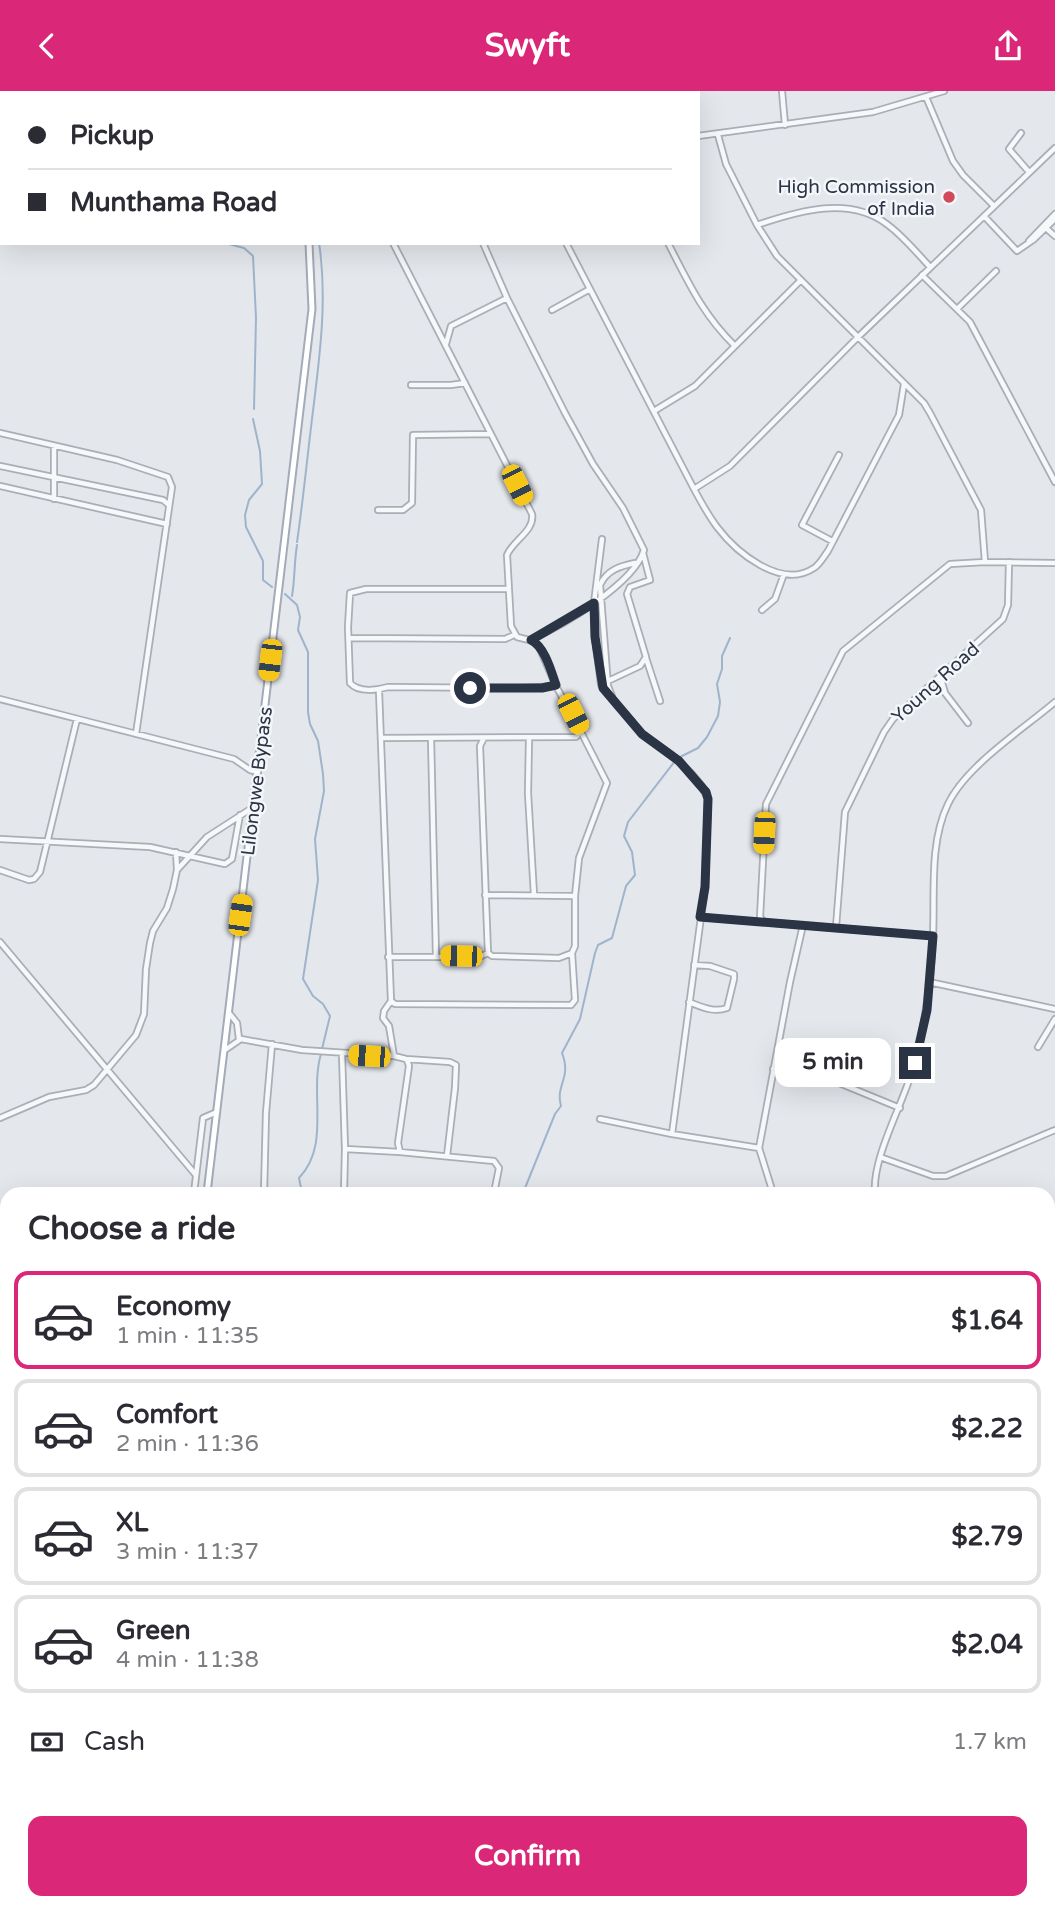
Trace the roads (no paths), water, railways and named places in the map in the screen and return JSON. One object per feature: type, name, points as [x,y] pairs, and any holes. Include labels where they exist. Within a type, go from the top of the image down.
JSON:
[{"type":"main road","name":"Lilongwe Bypass","points":[[208,1187],[312,309],[309,245]]},
{"type":"street","points":[[782,91],[785,125]]},
{"type":"street","points":[[700,136],[873,112],[944,91]]},
{"type":"street","points":[[926,97],[953,161],[994,207]]},
{"type":"street","points":[[1021,133],[1009,149],[1030,172]]},
{"type":"street","points":[[718,135],[726,164],[757,225],[777,256],[930,413],[981,510],[985,562]]},
{"type":"street","points":[[694,489],[730,466],[857,338],[1055,148]]},
{"type":"street","points":[[757,225],[796,213],[855,209],[888,225],[930,267]]},
{"type":"street","points":[[984,216],[1016,250],[1026,245],[1055,217]]},
{"type":"street","points":[[1026,245],[1055,217]]},
{"type":"street","points":[[1046,228],[1055,236]]},
{"type":"street","points":[[391,1001],[395,1004],[571,1005],[575,1000],[572,953],[575,946],[575,896],[580,852],[607,783],[536,642],[514,635],[511,626],[507,555],[530,527],[533,519],[394,245]]},
{"type":"street","points":[[484,245],[507,298],[581,443],[623,508],[643,548],[650,580],[630,587],[627,594],[660,701]]},
{"type":"street","points":[[567,245],[715,525],[726,538],[764,566],[784,575],[814,568],[832,541],[899,415],[904,384]]},
{"type":"street","points":[[669,245],[701,306],[716,328],[735,346]]},
{"type":"street","points":[[957,309],[996,271]]},
{"type":"street","points":[[922,275],[972,326],[1055,482]]},
{"type":"street","points":[[654,411],[695,386],[801,280]]},
{"type":"street","points":[[552,310],[590,289]]},
{"type":"street","points":[[446,344],[452,325],[507,298]]},
{"type":"street","points":[[411,385],[465,383]]},
{"type":"street","points":[[0,433],[133,464],[168,477],[172,487],[136,734]]},
{"type":"street","points":[[378,510],[403,510],[412,503],[413,435],[491,434]]},
{"type":"street","points":[[54,446],[54,499]]},
{"type":"street","points":[[832,541],[802,525],[839,456]]},
{"type":"street","points":[[0,466],[163,500],[169,505]]},
{"type":"street","points":[[0,486],[167,524]]},
{"type":"street","points":[[602,540],[594,603],[601,685],[642,734],[679,761],[706,792],[708,799],[705,887],[673,1134]]},
{"type":"street","points":[[531,640],[600,600],[643,554]]},
{"type":"street","points":[[764,922],[760,917],[766,804],[838,659],[849,646],[950,565],[985,562],[1055,563]]},
{"type":"street","name":"Young Road","points":[[836,927],[844,822],[848,803],[887,727],[1003,619],[1008,605],[1009,562]]},
{"type":"street","points":[[615,703],[608,681],[600,585],[604,577],[620,567],[637,563]]},
{"type":"street","points":[[762,610],[775,599],[784,575]]},
{"type":"street","points":[[508,589],[353,591],[348,595],[350,683],[356,689],[379,691],[388,687],[522,688],[556,685]]},
{"type":"street","points":[[350,638],[505,639],[514,635]]},
{"type":"street","points":[[608,681],[640,666],[646,657]]},
{"type":"street","points":[[940,676],[945,693],[968,723]]},
{"type":"street","points":[[379,691],[391,1001],[383,1016],[389,1026],[394,1056]]},
{"type":"street","points":[[0,699],[234,759],[258,772]]},
{"type":"street","points":[[875,1187],[880,1157],[901,1108],[927,1010],[938,837],[948,803],[972,771],[1055,702]]},
{"type":"street","points":[[0,870],[24,879],[34,879],[40,872],[77,719]]},
{"type":"street","points":[[381,738],[529,739],[576,737],[581,731]]},
{"type":"street","points":[[431,738],[436,956]]},
{"type":"street","points":[[485,738],[480,746],[488,953]]},
{"type":"street","points":[[529,739],[528,793],[534,895]]},
{"type":"street","points":[[177,870],[207,837],[253,808]]},
{"type":"street","points":[[0,839],[150,847],[228,864],[232,859],[240,815]]},
{"type":"street","points":[[0,1118],[49,1097],[94,1086],[136,1035],[144,1014],[150,943],[153,930],[167,908],[177,870],[176,852]]},
{"type":"street","points":[[485,895],[575,896]]},
{"type":"street","points":[[700,917],[933,936]]},
{"type":"street","points":[[771,1187],[759,1148],[803,925]]},
{"type":"street","points":[[0,942],[195,1174]]},
{"type":"street","points":[[388,957],[480,957],[488,953]]},
{"type":"street","points":[[488,953],[492,956],[559,958],[572,953]]},
{"type":"street","points":[[689,1002],[713,1010],[727,1008],[734,979],[734,974],[727,971],[694,965]]},
{"type":"street","points":[[929,982],[1055,1009]]},
{"type":"street","points":[[229,1013],[237,1023],[239,1039]]},
{"type":"street","points":[[1038,1047],[1055,1019]]},
{"type":"street","points":[[224,1050],[239,1039],[302,1050],[450,1062],[457,1067],[447,1156]]},
{"type":"street","points":[[264,1187],[266,1113],[272,1044]]},
{"type":"street","points":[[342,1054],[344,1187]]},
{"type":"street","points":[[400,1153],[398,1143],[409,1066],[406,1059]]},
{"type":"street","points":[[773,1069],[822,1076],[901,1108]]},
{"type":"street","points":[[194,1187],[203,1118],[217,1112]]},
{"type":"street","points":[[600,1119],[759,1148]]},
{"type":"street","points":[[880,1157],[933,1176],[946,1175],[1055,1130]]},
{"type":"street","points":[[345,1149],[447,1156],[496,1163],[499,1168],[495,1187]]},
{"type":"waterway","points":[[233,245],[244,248],[253,256],[256,318],[254,409]]},
{"type":"waterway","points":[[297,542],[321,331],[323,287],[319,245]]},
{"type":"waterway","points":[[253,419],[260,451],[262,484],[249,500],[245,515],[246,527],[263,561],[263,580],[272,587]]},
{"type":"waterway","points":[[292,596],[297,545]]},
{"type":"waterway","points":[[285,594],[297,605],[300,617],[298,630],[308,652],[308,712],[318,741],[323,774],[324,791],[315,839],[318,880],[303,979],[330,1016],[322,1049]]},
{"type":"waterway","points":[[678,758],[698,748],[718,716],[720,702],[717,684],[722,669],[722,656],[730,638]]},
{"type":"waterway","points":[[525,1187],[555,1114],[561,1106],[560,1092],[565,1069],[562,1053],[580,1019],[595,953],[598,945],[612,938],[626,886],[635,875],[632,852],[624,836],[628,822],[675,761]]},
{"type":"waterway","points":[[301,1187],[299,1178],[309,1165],[317,1135],[317,1086],[321,1054]]},
{"type":"place","name":"High Commission of India","points":[[949,197]]}]
